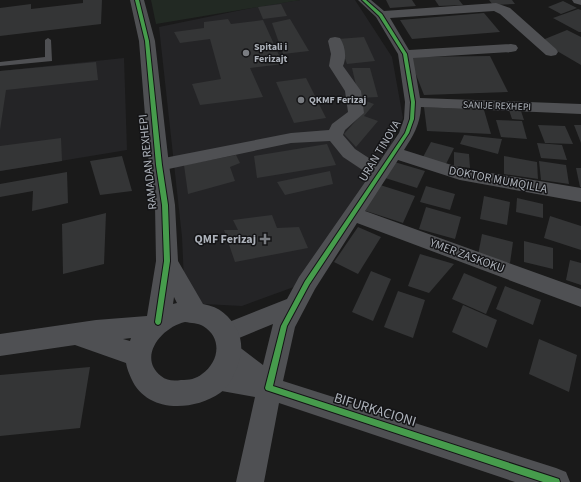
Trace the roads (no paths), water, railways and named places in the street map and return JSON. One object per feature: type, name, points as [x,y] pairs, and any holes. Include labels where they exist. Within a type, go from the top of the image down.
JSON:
[{"type":"street","name":"RAMADAN REXHEPI","points":[[137,0],[147,41],[159,166],[165,205],[167,262],[156,324],[143,340],[138,356]]},
{"type":"street","name":"URAN TINOVA","points":[[294,306],[306,283],[407,133],[412,119],[413,102],[405,54],[381,15],[364,0]]},
{"type":"street","points":[[381,15],[496,7],[505,11],[551,52]]},
{"type":"street","points":[[335,41],[339,51],[336,66],[353,91],[356,113],[338,128],[335,135],[340,145],[356,160],[381,173]]},
{"type":"street","points":[[405,54],[511,48]]},
{"type":"street","name":"SANIJE REXHEPI","points":[[413,102],[581,109]]},
{"type":"street","points":[[159,166],[291,138],[335,135]]},
{"type":"street","name":"DOKTOR MUMQILLA","points":[[393,153],[460,174],[581,195]]},
{"type":"street","name":"YMER ZASKOKU","points":[[353,214],[581,298]]},
{"type":"street","name":"RAMADAN REXHEPI","points":[[167,262],[194,312]]},
{"type":"street","points":[[229,343],[294,306]]},
{"type":"street","points":[[250,482],[269,388],[284,326],[294,306]]},
{"type":"street","points":[[0,345],[107,328],[156,324],[175,314],[194,312],[210,316],[223,326],[229,343],[269,388]]},
{"type":"street","points":[[76,334],[138,356],[142,374],[155,388],[164,392],[186,394],[207,386],[216,380],[225,367],[229,343]]},
{"type":"street","name":"BIFURKACIONI","points":[[216,380],[269,388],[556,482]]},
{"type":"lane","points":[[0,64],[48,59],[48,40]]},
{"type":"place","name":"Spitali i Ferizajt","points":[[246,53]]},
{"type":"place","name":"QKMF Ferizaj","points":[[301,100]]},
{"type":"place","name":"QMF Ferizaj","points":[[265,239]]}]
